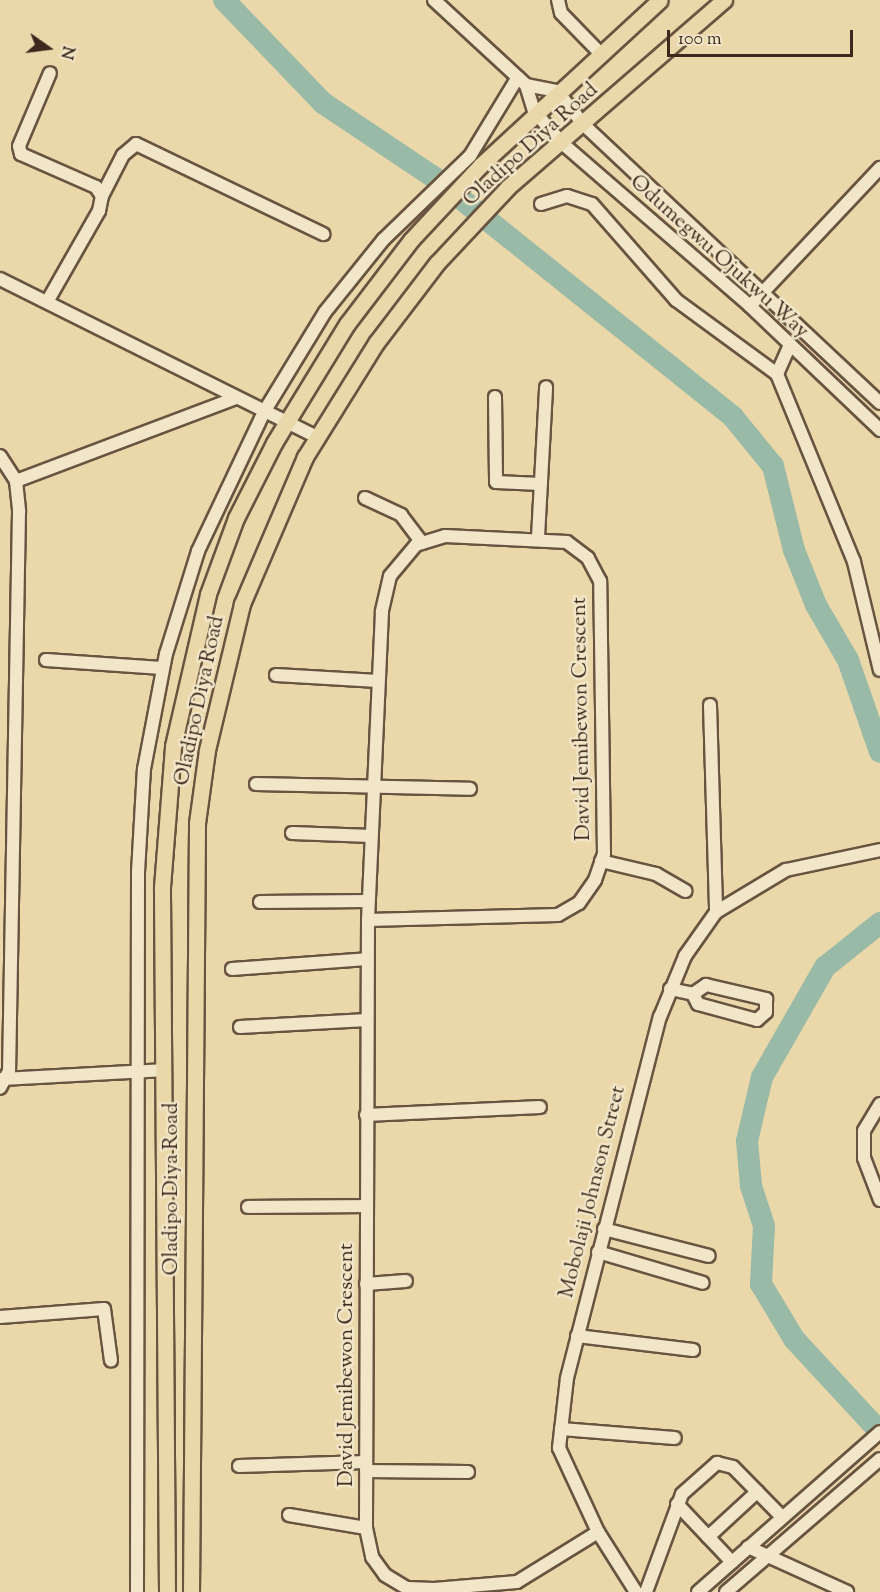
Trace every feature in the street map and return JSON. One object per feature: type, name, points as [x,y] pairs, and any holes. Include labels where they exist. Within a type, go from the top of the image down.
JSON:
[{"type":"main road","name":"Oladipo Diya Road","points":[[167,1592],[162,887],[173,746],[208,594],[236,518],[286,420],[347,324],[476,160],[660,0]]},
{"type":"main road","name":"Oladipo Diya Road","points":[[191,1592],[197,823],[207,750],[242,604],[270,530],[317,436],[376,343],[436,263],[508,187],[584,125],[724,0]]},
{"type":"street","points":[[434,0],[522,81],[534,111]]},
{"type":"street","points":[[558,0],[561,13],[600,53]]},
{"type":"street","points":[[50,73],[19,146],[21,154],[96,187],[102,196]]},
{"type":"street","points":[[522,81],[557,91]]},
{"type":"street","points":[[137,1592],[141,811],[162,668],[198,551],[264,412],[325,312],[398,228],[476,160],[522,81]]},
{"type":"street","name":"Odumegwu Ojukwu Way","points":[[557,91],[584,125],[880,403]]},
{"type":"street","name":"Odumegwu Ojukwu Way","points":[[534,111],[562,143],[750,306],[789,347],[880,430]]},
{"type":"street","points":[[47,302],[99,211],[102,196],[123,155],[136,144],[323,234]]},
{"type":"street","points":[[750,306],[880,168]]},
{"type":"street","points":[[541,204],[567,196],[587,201],[676,300],[777,375],[854,562],[880,670]]},
{"type":"street","points":[[0,279],[264,412],[317,436]]},
{"type":"street","points":[[777,375],[789,347]]},
{"type":"street","points":[[538,537],[546,387]]},
{"type":"street","points":[[16,481],[236,398]]},
{"type":"street","points":[[495,398],[496,482],[541,484]]},
{"type":"street","points":[[0,456],[16,481],[6,829],[2,1082],[165,1070]]},
{"type":"street","points":[[365,498],[401,515],[422,543]]},
{"type":"street","name":"David Jemibewon Crescent","points":[[368,920],[558,915],[579,903],[601,861],[600,581],[588,558],[567,542],[538,537],[445,536],[422,543],[390,576],[382,612],[368,901],[366,1528],[372,1557],[385,1575],[407,1587],[434,1589],[517,1582],[598,1532]]},
{"type":"street","points":[[46,660],[162,668]]},
{"type":"street","points":[[276,675],[378,681]]},
{"type":"street","points":[[710,705],[717,912]]},
{"type":"street","points":[[256,784],[373,791],[470,789]]},
{"type":"street","points":[[292,833],[371,836]]},
{"type":"street","name":"Mobolaji Johnson Street","points":[[636,1592],[598,1532],[565,1470],[561,1429],[577,1336],[670,989],[717,912],[786,870],[819,860],[880,850]]},
{"type":"street","points":[[601,861],[656,874],[686,891]]},
{"type":"street","points":[[260,902],[368,901]]},
{"type":"street","points":[[232,969],[367,959]]},
{"type":"street","points":[[670,989],[693,994],[706,985],[759,997],[768,1005],[757,1020],[698,1004],[693,994]]},
{"type":"street","points":[[240,1027],[367,1020]]},
{"type":"street","points":[[880,1104],[864,1131],[864,1158],[880,1200]]},
{"type":"street","points":[[366,1115],[540,1107]]},
{"type":"street","points":[[248,1207],[366,1206]]},
{"type":"street","points":[[604,1229],[709,1256]]},
{"type":"street","points":[[598,1252],[703,1283]]},
{"type":"street","points":[[366,1284],[406,1281]]},
{"type":"street","points":[[0,1317],[104,1309],[111,1361]]},
{"type":"street","points":[[577,1336],[693,1350]]},
{"type":"street","points":[[561,1429],[675,1438]]},
{"type":"street","points":[[698,1592],[880,1432]]},
{"type":"street","points":[[726,1592],[880,1459]]},
{"type":"street","points":[[646,1592],[677,1504],[717,1463],[733,1467],[782,1517]]},
{"type":"street","points":[[239,1466],[366,1467],[468,1472]]},
{"type":"street","points":[[708,1537],[757,1492]]},
{"type":"street","points":[[677,1504],[732,1562]]},
{"type":"street","points":[[289,1515],[366,1528]]},
{"type":"street","points":[[748,1547],[765,1558],[847,1592]]},
{"type":"waterway","points":[[224,0],[323,103],[435,178],[733,417],[773,466],[794,550],[816,605],[848,660],[880,752]]},
{"type":"waterway","points":[[880,923],[825,967],[762,1077],[747,1141],[751,1186],[764,1226],[761,1284],[794,1339],[880,1432]]}]
